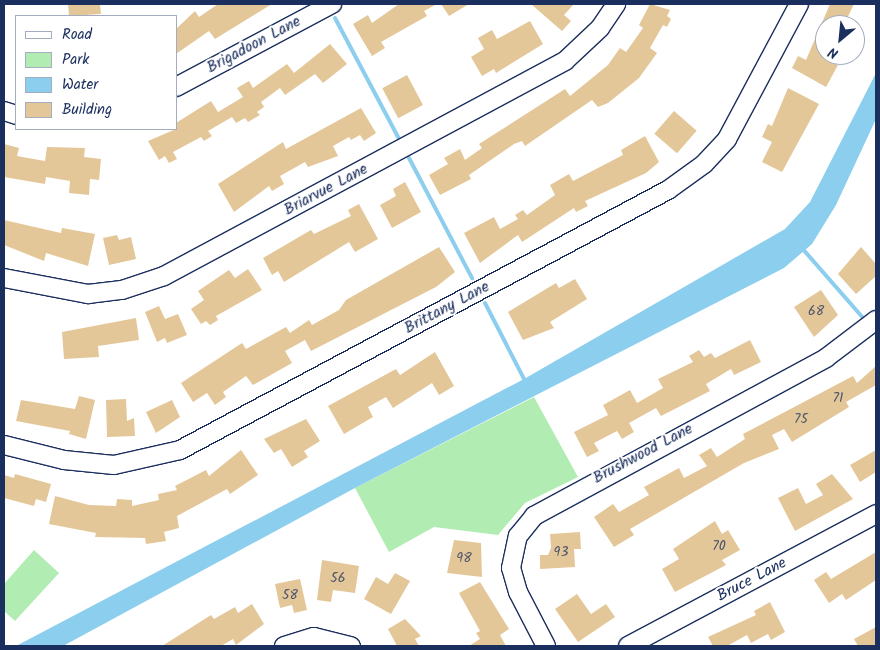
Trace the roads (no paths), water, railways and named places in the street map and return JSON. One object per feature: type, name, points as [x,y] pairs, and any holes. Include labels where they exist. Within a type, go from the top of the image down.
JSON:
[{"type":"street","name":"Brigadoon Lane","points":[[178,86],[332,4]]},
{"type":"street","name":"Briarvue Lane","points":[[4,278],[88,294],[122,290],[164,276],[560,64],[592,37],[616,4]]},
{"type":"street","name":"Brittany Lane","points":[[4,445],[64,460],[114,465],[180,450],[668,190],[699,169],[727,139],[799,4]]},
{"type":"street","name":"Brushwood Lane","points":[[546,646],[518,592],[511,568],[518,536],[534,516],[826,358],[876,320]]},
{"type":"street","name":"Bruce Lane","points":[[628,646],[876,514]]},
{"type":"street","points":[[284,646],[314,637],[351,646]]},
{"type":"water","points":[[876,73],[876,119],[836,205],[812,244],[784,268],[355,488],[63,646],[16,646],[524,379],[785,229],[810,202]]},
{"type":"waterway","points":[[335,18],[398,137]]},
{"type":"waterway","points":[[409,158],[472,278]]},
{"type":"waterway","points":[[801,247],[864,319]]},
{"type":"waterway","points":[[485,303],[524,379]]}]
